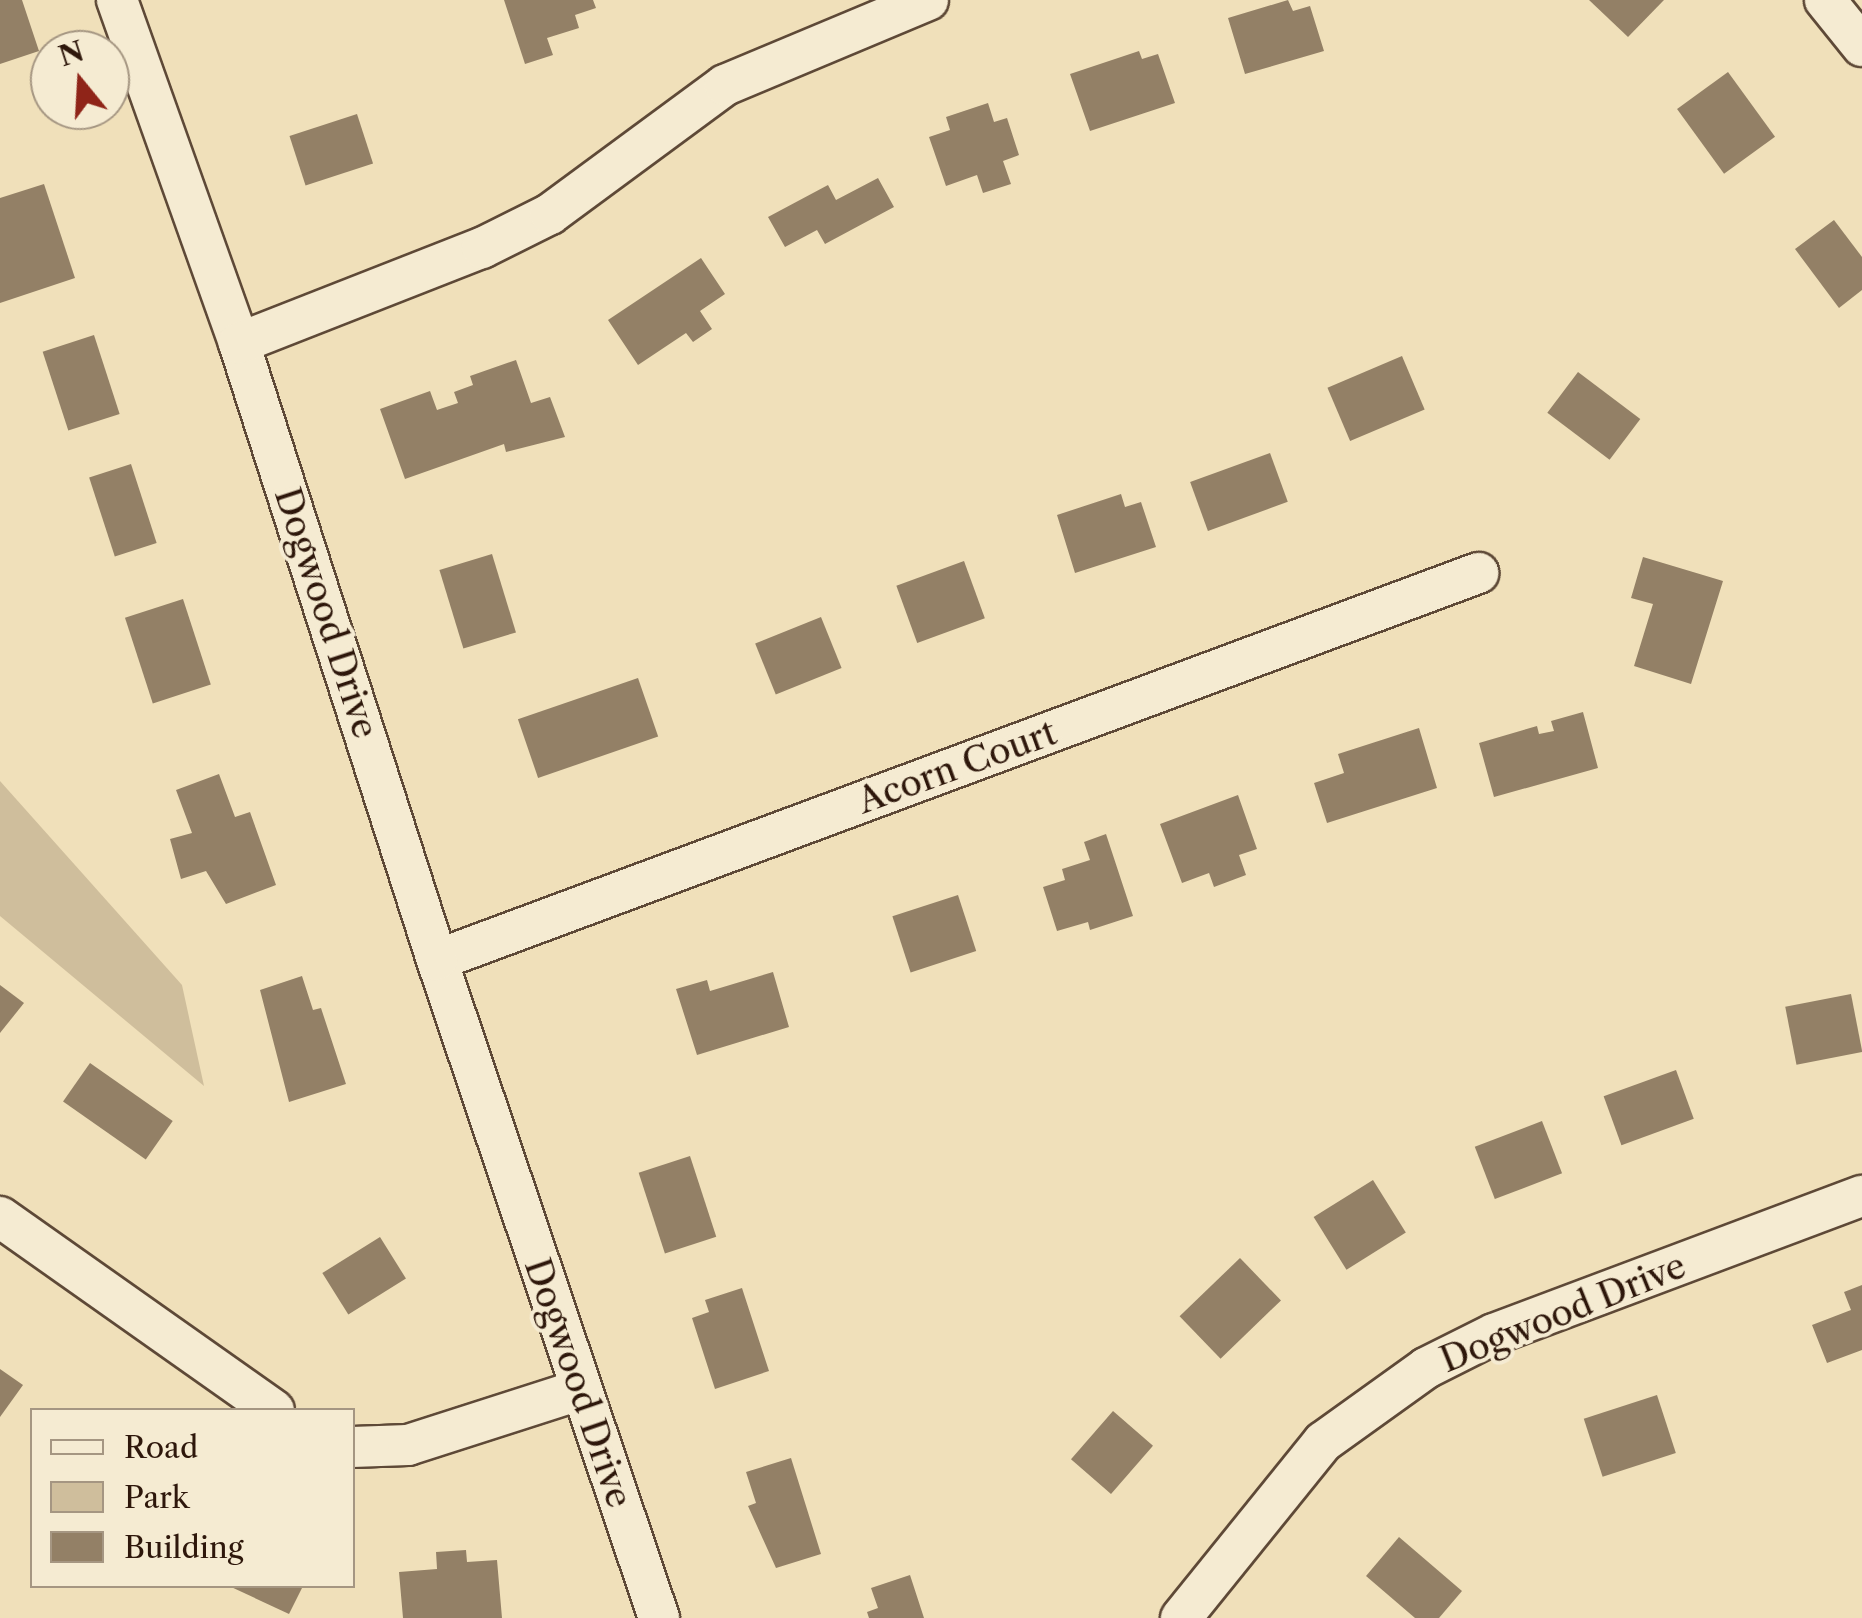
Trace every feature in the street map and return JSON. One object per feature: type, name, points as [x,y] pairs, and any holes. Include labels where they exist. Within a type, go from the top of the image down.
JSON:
[{"type":"street","name":"Dogwood Drive","points":[[117,0],[239,343],[436,960],[659,1618]]},
{"type":"street","points":[[1826,0],[1862,46]]},
{"type":"street","points":[[239,343],[482,248],[550,214],[725,86],[902,4]]},
{"type":"street","name":"Acorn Court","points":[[436,960],[1478,573]]},
{"type":"street","name":"Dogwood Drive","points":[[1187,1616],[1324,1442],[1426,1368],[1494,1334],[1862,1196]]},
{"type":"street","points":[[0,1217],[271,1408]]},
{"type":"street","points":[[355,1447],[408,1446],[579,1390]]},
{"type":"green space","points":[[0,781],[182,985],[204,1086],[0,916]]},
{"type":"building","points":[[0,0],[22,0],[32,30],[30,54],[0,64]]},
{"type":"building","points":[[504,0],[593,0],[596,8],[575,15],[579,28],[547,38],[553,55],[525,64]]},
{"type":"building","points":[[1288,0],[1293,11],[1310,6],[1324,51],[1245,74],[1228,18]]},
{"type":"building","points":[[1589,0],[1664,0],[1628,37]]},
{"type":"building","points":[[1139,51],[1142,59],[1158,54],[1175,103],[1090,131],[1070,74]]},
{"type":"building","points":[[1728,72],[1775,137],[1724,174],[1677,109]]},
{"type":"building","points":[[988,103],[994,122],[1007,118],[1019,155],[1003,161],[1011,184],[983,193],[977,175],[946,186],[929,137],[950,130],[946,117]]},
{"type":"building","points":[[357,114],[373,163],[306,185],[289,136]]},
{"type":"building","points":[[878,178],[894,207],[825,244],[817,230],[785,247],[768,217],[828,185],[836,200]]},
{"type":"building","points":[[44,184],[75,278],[0,303],[0,198]]},
{"type":"building","points":[[1834,220],[1862,257],[1862,290],[1839,308],[1795,249]]},
{"type":"building","points":[[701,258],[725,294],[700,311],[712,329],[693,342],[686,333],[638,365],[608,320]]},
{"type":"building","points":[[94,335],[120,414],[68,431],[43,352]]},
{"type":"building","points":[[1402,356],[1425,409],[1350,441],[1327,388]]},
{"type":"building","points":[[516,360],[531,403],[550,397],[565,437],[506,452],[504,444],[405,479],[380,409],[430,391],[437,410],[458,403],[454,392],[473,385],[470,376]]},
{"type":"building","points":[[1578,372],[1640,419],[1610,460],[1547,413]]},
{"type":"building","points":[[1270,453],[1288,502],[1208,531],[1190,482]]},
{"type":"building","points":[[131,464],[157,543],[115,557],[89,478]]},
{"type":"building","points":[[1121,494],[1125,507],[1141,502],[1156,547],[1075,573],[1057,515]]},
{"type":"building","points":[[492,554],[516,632],[463,648],[439,570]]},
{"type":"building","points":[[1643,557],[1723,581],[1691,684],[1634,666],[1653,604],[1631,598]]},
{"type":"building","points":[[964,561],[985,618],[917,643],[896,586]]},
{"type":"building","points":[[183,599],[211,685],[153,703],[125,618]]},
{"type":"building","points":[[821,617],[842,668],[776,695],[755,644]]},
{"type":"building","points":[[638,678],[658,737],[538,778],[518,719]]},
{"type":"building","points":[[1583,712],[1598,768],[1494,797],[1479,743],[1537,726],[1539,734],[1554,731],[1551,721]]},
{"type":"building","points":[[1419,728],[1437,788],[1327,823],[1314,783],[1344,773],[1338,754]]},
{"type":"building","points":[[219,774],[235,817],[250,812],[276,885],[226,904],[206,871],[181,879],[170,839],[192,833],[176,790]]},
{"type":"building","points":[[1238,795],[1257,849],[1239,855],[1246,875],[1214,887],[1209,873],[1182,883],[1160,824]]},
{"type":"building","points":[[1106,834],[1133,916],[1090,930],[1088,922],[1057,931],[1043,887],[1065,880],[1062,869],[1090,860],[1084,842]]},
{"type":"building","points":[[958,895],[976,951],[911,972],[892,916]]},
{"type":"building","points":[[773,972],[789,1027],[697,1055],[676,989],[707,980],[710,991]]},
{"type":"building","points":[[302,976],[313,1010],[321,1008],[346,1084],[289,1102],[260,990]]},
{"type":"building","points":[[0,985],[24,1003],[0,1033]]},
{"type":"building","points":[[1851,994],[1862,1052],[1796,1065],[1785,1007]]},
{"type":"building","points":[[90,1063],[173,1121],[146,1159],[63,1102]]},
{"type":"building","points":[[1676,1070],[1694,1119],[1621,1145],[1604,1096]]},
{"type":"building","points":[[1542,1121],[1562,1173],[1495,1199],[1475,1147]]},
{"type":"building","points":[[690,1156],[716,1237],[665,1254],[639,1173]]},
{"type":"building","points":[[1373,1180],[1406,1233],[1346,1270],[1314,1217]]},
{"type":"building","points":[[380,1237],[406,1279],[348,1315],[322,1273]]},
{"type":"building","points":[[1240,1258],[1281,1300],[1221,1359],[1180,1316]]},
{"type":"building","points":[[1862,1285],[1862,1350],[1827,1363],[1812,1325],[1851,1310],[1844,1292]]},
{"type":"building","points":[[742,1288],[769,1371],[715,1389],[692,1318],[709,1312],[705,1300]]},
{"type":"building","points":[[0,1369],[23,1385],[0,1417]]},
{"type":"building","points":[[1657,1395],[1676,1453],[1603,1477],[1584,1419]]},
{"type":"building","points":[[1113,1411],[1153,1446],[1111,1494],[1071,1459]]},
{"type":"building","points":[[791,1458],[821,1554],[776,1568],[748,1506],[756,1503],[746,1472]]},
{"type":"building","points":[[1399,1537],[1462,1591],[1439,1618],[1415,1618],[1366,1576]]},
{"type":"building","points":[[466,1550],[467,1562],[497,1560],[502,1618],[403,1618],[399,1572],[437,1569],[436,1552]]},
{"type":"building","points":[[910,1575],[924,1618],[869,1618],[867,1612],[878,1608],[871,1588]]},
{"type":"building","points":[[233,1588],[302,1588],[289,1614]]}]
